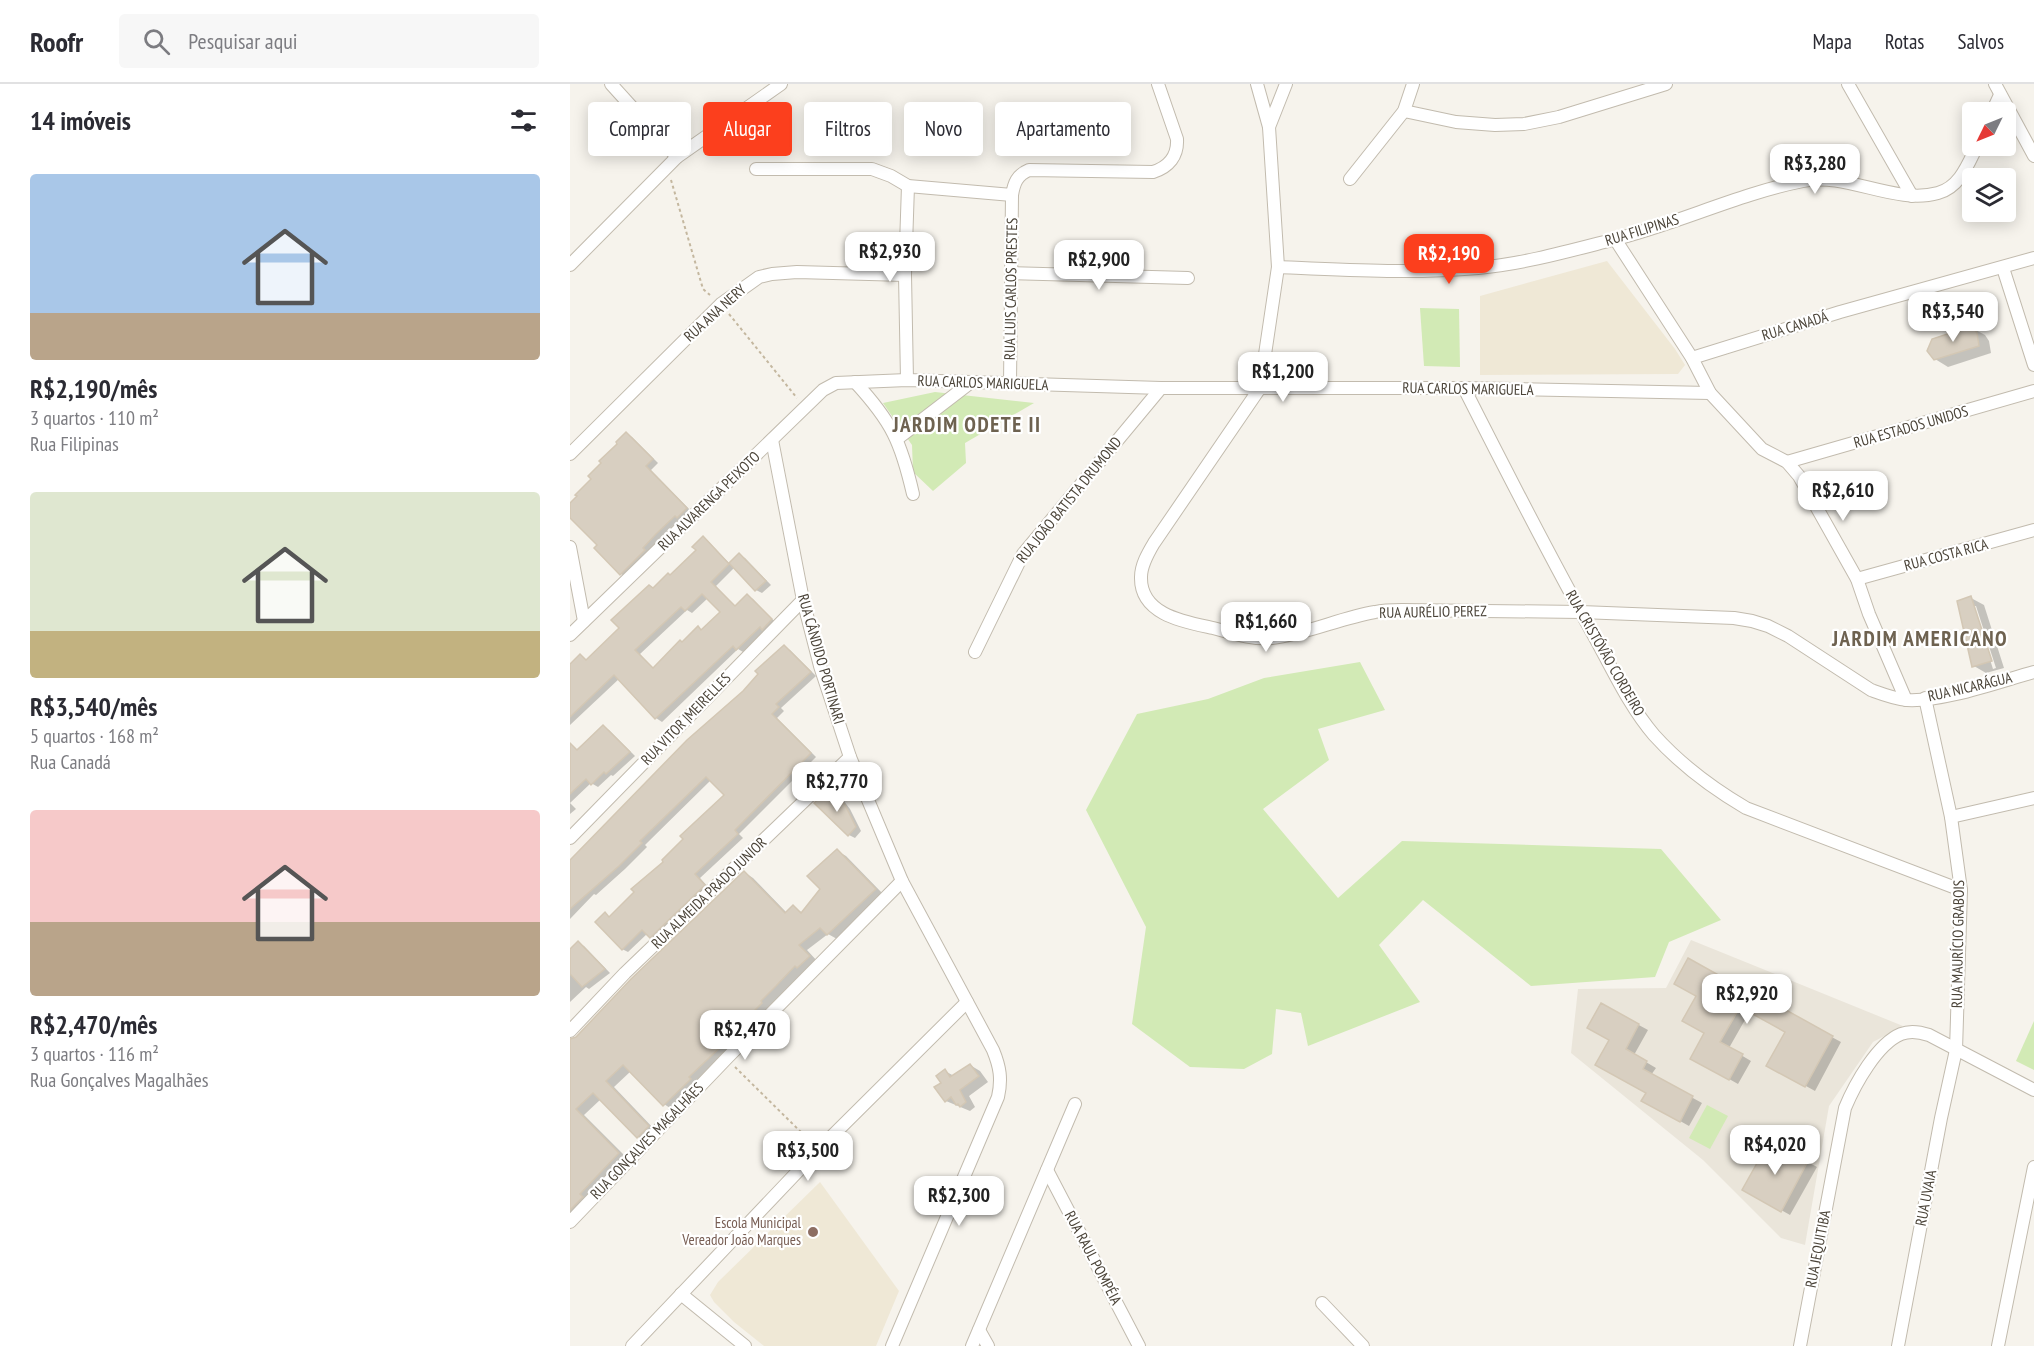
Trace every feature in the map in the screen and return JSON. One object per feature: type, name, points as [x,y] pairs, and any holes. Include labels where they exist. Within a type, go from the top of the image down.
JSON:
[{"type":"street","points":[[611,84],[677,157]]},
{"type":"street","points":[[570,265],[677,157],[781,84]]},
{"type":"street","points":[[756,169],[872,169],[908,186],[1012,195],[1013,185],[1029,170],[1153,172],[1164,168],[1175,155],[1178,147],[1158,84]]},
{"type":"street","points":[[1257,84],[1269,127]]},
{"type":"street","name":"RUA AURÉLIO PEREZ","points":[[1286,84],[1269,127],[1278,267],[1260,388],[1146,558],[1141,579],[1144,593],[1157,609],[1179,621],[1255,638],[1287,636],[1376,612],[1402,610],[1581,612],[1734,618],[1768,626],[1788,636],[1871,690],[1906,700]]},
{"type":"street","points":[[1350,179],[1404,111],[1413,84]]},
{"type":"street","points":[[1404,111],[1456,122],[1495,125],[1524,124],[1559,117],[1666,84]]},
{"type":"street","points":[[1848,84],[1912,196]]},
{"type":"street","points":[[1998,89],[2034,156]]},
{"type":"street","name":"RUA FILIPINAS","points":[[1278,267],[1417,272],[1479,268],[1615,239],[1768,189],[1805,180],[1839,181],[1912,196],[1931,195],[1946,190],[1957,181],[1972,156]]},
{"type":"street","points":[[907,380],[904,275],[908,186]]},
{"type":"street","name":"RUA LUIS CARLOS PRESTES","points":[[1010,384],[1012,195]]},
{"type":"street","points":[[1615,239],[1692,358],[1710,393],[1762,449],[1787,462],[1799,476],[1857,579],[1869,614],[1906,700]]},
{"type":"street","name":"RUA CANADÁ","points":[[1692,358],[1840,312],[2034,258]]},
{"type":"street","points":[[2003,268],[2034,365]]},
{"type":"street","name":"RUA ANA NERY","points":[[570,454],[721,304],[759,277],[797,272],[904,275]]},
{"type":"street","points":[[1011,273],[1188,278]]},
{"type":"street","name":"RUA CARLOS MARIGUELA","points":[[855,382],[907,380],[1161,388],[1464,388],[1710,393]]},
{"type":"street","points":[[855,382],[877,405],[897,439],[913,494]]},
{"type":"street","name":"RUA ALVARENGA PEIXOTO","points":[[570,635],[827,387],[836,383],[855,382]]},
{"type":"street","points":[[897,439],[970,383]]},
{"type":"street","name":"RUA JOÃO BATISTA DRUMOND","points":[[975,652],[1023,554],[1161,388]]},
{"type":"street","name":"RUA CRISTÓVÃO CORDEIRO","points":[[1464,388],[1581,612],[1634,707],[1654,734],[1688,768],[1714,789],[1746,808],[1961,890]]},
{"type":"street","name":"RUA ESTADOS UNIDOS","points":[[1787,462],[2034,391]]},
{"type":"street","name":"RUA CÂNDIDO PORTINARI","points":[[772,440],[803,600],[820,666],[850,757],[902,881],[999,1065],[1001,1085],[998,1097],[892,1346]]},
{"type":"street","name":"RUA COSTA RICA","points":[[1857,579],[2034,530]]},
{"type":"street","points":[[570,547],[584,621]]},
{"type":"street","name":"RUA VITOR |MEIRELLES","points":[[570,838],[803,600]]},
{"type":"street","name":"RUA NICARÁGUA","points":[[1906,700],[1950,694],[2034,672]]},
{"type":"street","name":"RUA MAURÍCIO GRABOIS","points":[[1925,698],[1952,817],[1961,890],[1956,1050]]},
{"type":"street","name":"RUA ALMEIDA PRADO JUNIOR","points":[[570,1031],[625,973],[850,757]]},
{"type":"street","points":[[1952,817],[2034,798]]},
{"type":"street","name":"RUA GONÇALVES MAGALHÃES","points":[[570,1222],[727,1058],[902,881]]},
{"type":"street","points":[[632,1346],[819,1149],[967,1002]]},
{"type":"street","name":"RUA JEQUITIBA","points":[[1800,1346],[1845,1108],[1850,1094],[1881,1049],[1904,1033],[1917,1032],[1929,1035],[2034,1090]]},
{"type":"street","name":"RUA UVAIA","points":[[1898,1346],[1956,1050]]},
{"type":"street","points":[[972,1346],[1075,1104]]},
{"type":"street","points":[[1998,1346],[2034,1167]]},
{"type":"street","name":"RUA RAUL POMPÉIA","points":[[1047,1170],[1139,1346]]},
{"type":"street","points":[[681,1294],[745,1346]]},
{"type":"street","points":[[1322,1303],[1363,1346]]},
{"type":"street","points":[[979,1330],[988,1346]]},
{"type":"path","points":[[727,1058],[819,1149]]},
{"type":"shaded area","points":[[1607,261],[1675,349],[1685,365],[1678,374],[1480,375],[1480,296]]},
{"type":"shaded area","points":[[1691,940],[1903,1026],[1873,1042],[1829,1106],[1805,1245],[1781,1238],[1703,1160],[1571,1053],[1578,989],[1666,988]]},
{"type":"shaded area","name":"Escola Municipal Vereador João Marques","points":[[820,1182],[899,1291],[876,1346],[764,1346],[734,1322],[710,1295],[718,1282]]},
{"type":"green space","points":[[1420,308],[1459,309],[1460,367],[1424,366]]},
{"type":"green space","points":[[935,392],[1034,403],[965,443],[966,463],[933,491],[913,472],[912,445],[883,403]]},
{"type":"green space","points":[[1360,662],[1385,710],[1318,729],[1329,760],[1263,809],[1338,898],[1402,841],[1661,849],[1721,920],[1669,942],[1655,977],[1531,986],[1423,900],[1379,945],[1420,1002],[1308,1046],[1301,1013],[1276,1009],[1272,1054],[1244,1069],[1190,1067],[1132,1024],[1146,927],[1086,810],[1137,714],[1208,699],[1264,678]]},
{"type":"green space","points":[[2034,1021],[2034,1070],[2016,1061]]},
{"type":"green space","points":[[1707,1105],[1728,1116],[1710,1149],[1689,1138]]},
{"type":"building","points":[[1972,326],[1977,333],[1979,346],[1934,360],[1927,351],[1932,339]]},
{"type":"building","points":[[626,432],[653,459],[646,466],[687,508],[656,534],[643,548],[645,550],[620,575],[594,548],[597,545],[570,518],[570,503],[591,479],[588,476],[601,463],[599,461]]},
{"type":"building","points":[[703,536],[729,564],[711,582],[735,606],[747,594],[772,619],[762,630],[760,627],[736,650],[733,646],[655,719],[614,675],[570,717],[570,664],[580,654],[586,660],[619,628],[611,620],[649,585],[653,588],[668,573],[670,575],[696,550],[692,547]],"holes":[[[702,594],[720,612],[701,630],[698,626],[682,642],[680,640],[653,668],[635,650],[681,607],[685,611]]]},
{"type":"building","points":[[739,553],[766,581],[755,591],[729,563]]},
{"type":"building","points":[[1971,596],[1992,661],[1972,667],[1957,601]]},
{"type":"building","points":[[784,645],[811,672],[776,704],[779,707],[772,714],[811,753],[735,830],[738,834],[695,874],[705,885],[650,938],[642,930],[622,950],[595,922],[605,912],[609,917],[634,892],[631,889],[663,862],[662,860],[683,839],[680,836],[724,795],[706,777],[640,841],[642,843],[619,866],[570,909],[570,860],[687,740],[743,691],[758,674],[755,671]]},
{"type":"building","points":[[603,725],[630,752],[591,785],[586,779],[570,794],[570,743],[577,750]]},
{"type":"building","points":[[837,795],[856,827],[848,836],[814,803],[821,797]]},
{"type":"building","points":[[837,849],[876,889],[827,935],[820,928],[799,945],[810,956],[797,968],[795,966],[761,1001],[762,1003],[747,1018],[749,1020],[689,1077],[691,1079],[663,1106],[623,1065],[606,1081],[649,1126],[637,1138],[593,1093],[576,1109],[619,1153],[580,1194],[583,1197],[570,1210],[570,1039],[576,1037],[631,979],[744,871],[785,913],[793,905],[801,913],[820,889],[807,876]]},
{"type":"building","points":[[578,941],[605,969],[582,987],[570,974],[570,949]]},
{"type":"building","points":[[1688,958],[1738,986],[1743,976],[1781,997],[1777,1005],[1833,1036],[1805,1087],[1766,1066],[1785,1032],[1740,1007],[1720,1042],[1743,1054],[1729,1080],[1690,1059],[1704,1033],[1682,1021],[1696,996],[1674,984]]},
{"type":"building","points":[[1601,1003],[1639,1024],[1626,1049],[1647,1061],[1643,1069],[1693,1096],[1680,1122],[1641,1101],[1646,1093],[1595,1065],[1609,1040],[1587,1028]]},
{"type":"building","points":[[970,1064],[979,1076],[960,1090],[966,1102],[960,1107],[951,1097],[945,1102],[934,1087],[941,1083],[936,1076],[945,1069],[950,1077]]},
{"type":"building","points":[[1770,1140],[1808,1161],[1781,1212],[1742,1190]]},
{"type":"place","name":"Escola Municipal Vereador João Marques","points":[[813,1232]]},
{"type":"district","name":"JARDIM ODETE II","points":[[967,425]]},
{"type":"district","name":"JARDIM AMERICANO","points":[[1920,639]]}]
